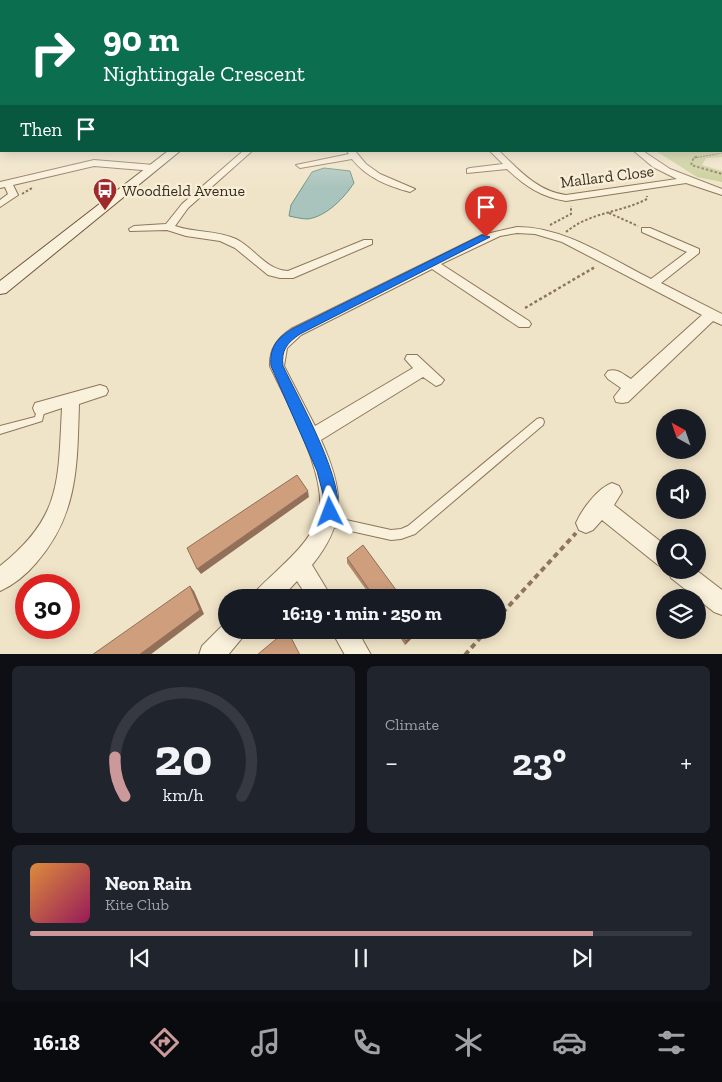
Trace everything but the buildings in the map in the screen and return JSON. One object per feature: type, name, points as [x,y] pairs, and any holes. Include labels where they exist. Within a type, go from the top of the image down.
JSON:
[{"type":"street","points":[[0,289],[174,152]]},
{"type":"street","points":[[134,229],[160,230],[170,226],[185,206],[247,152]]},
{"type":"street","name":"Mallard Close","points":[[495,152],[545,195],[566,198],[688,180]]},
{"type":"street","points":[[639,152],[660,167],[688,180],[722,192]]},
{"type":"street","points":[[297,165],[352,154],[371,174],[383,181],[410,189]]},
{"type":"street","points":[[0,204],[13,194],[4,184],[94,163],[154,168]]},
{"type":"street","points":[[468,171],[510,166]]},
{"type":"street","points":[[170,226],[174,230],[193,235],[232,241],[272,274],[281,276],[289,275],[368,242]]},
{"type":"street","points":[[273,589],[298,563],[320,535],[328,521],[331,494],[311,437],[277,366],[276,356],[284,339],[500,232],[517,228],[543,232],[560,238],[716,318],[627,392],[613,375]]},
{"type":"street","points":[[646,230],[700,248],[652,284]]},
{"type":"street","points":[[433,264],[524,324]]},
{"type":"street","points":[[513,316],[525,308]]},
{"type":"street","points":[[311,437],[424,369]]},
{"type":"street","points":[[41,408],[100,391]]},
{"type":"street","points":[[0,580],[22,564],[44,539],[62,505],[66,485],[71,400]]},
{"type":"street","points":[[586,523],[606,499],[656,549]]},
{"type":"street","points":[[298,563],[315,589]]},
{"type":"street","points":[[690,579],[722,604]]},
{"type":"street","points":[[211,654],[225,639]]},
{"type":"street","points":[[349,639],[359,654]]},
{"type":"lane","points":[[0,430],[38,419],[41,408]]},
{"type":"lane","points":[[328,521],[391,535],[411,530],[540,422]]},
{"type":"path","points":[[722,152],[694,157],[691,162],[691,165],[696,167],[722,174]]},
{"type":"path","points":[[560,238],[582,220],[638,205],[647,199],[644,187]]},
{"type":"path","points":[[543,232],[551,224],[571,214],[572,208],[566,198]]},
{"type":"path","points":[[608,213],[646,230]]},
{"type":"path","points":[[525,308],[605,261]]},
{"type":"path","points":[[506,609],[586,523]]},
{"type":"path","points":[[465,654],[479,639]]},
{"type":"green space","points":[[658,152],[722,152],[722,157],[706,158],[702,165],[722,171],[722,182],[697,177]]},
{"type":"water","points":[[324,168],[350,171],[354,183],[340,200],[322,214],[308,219],[289,216],[291,205],[312,172]]},
{"type":"place","name":"Woodfield Avenue","points":[[105,211]]},
{"type":"route","points":[[330,512],[331,494],[324,471],[311,437],[277,366],[276,356],[278,349],[284,339],[296,332],[486,237]]}]
